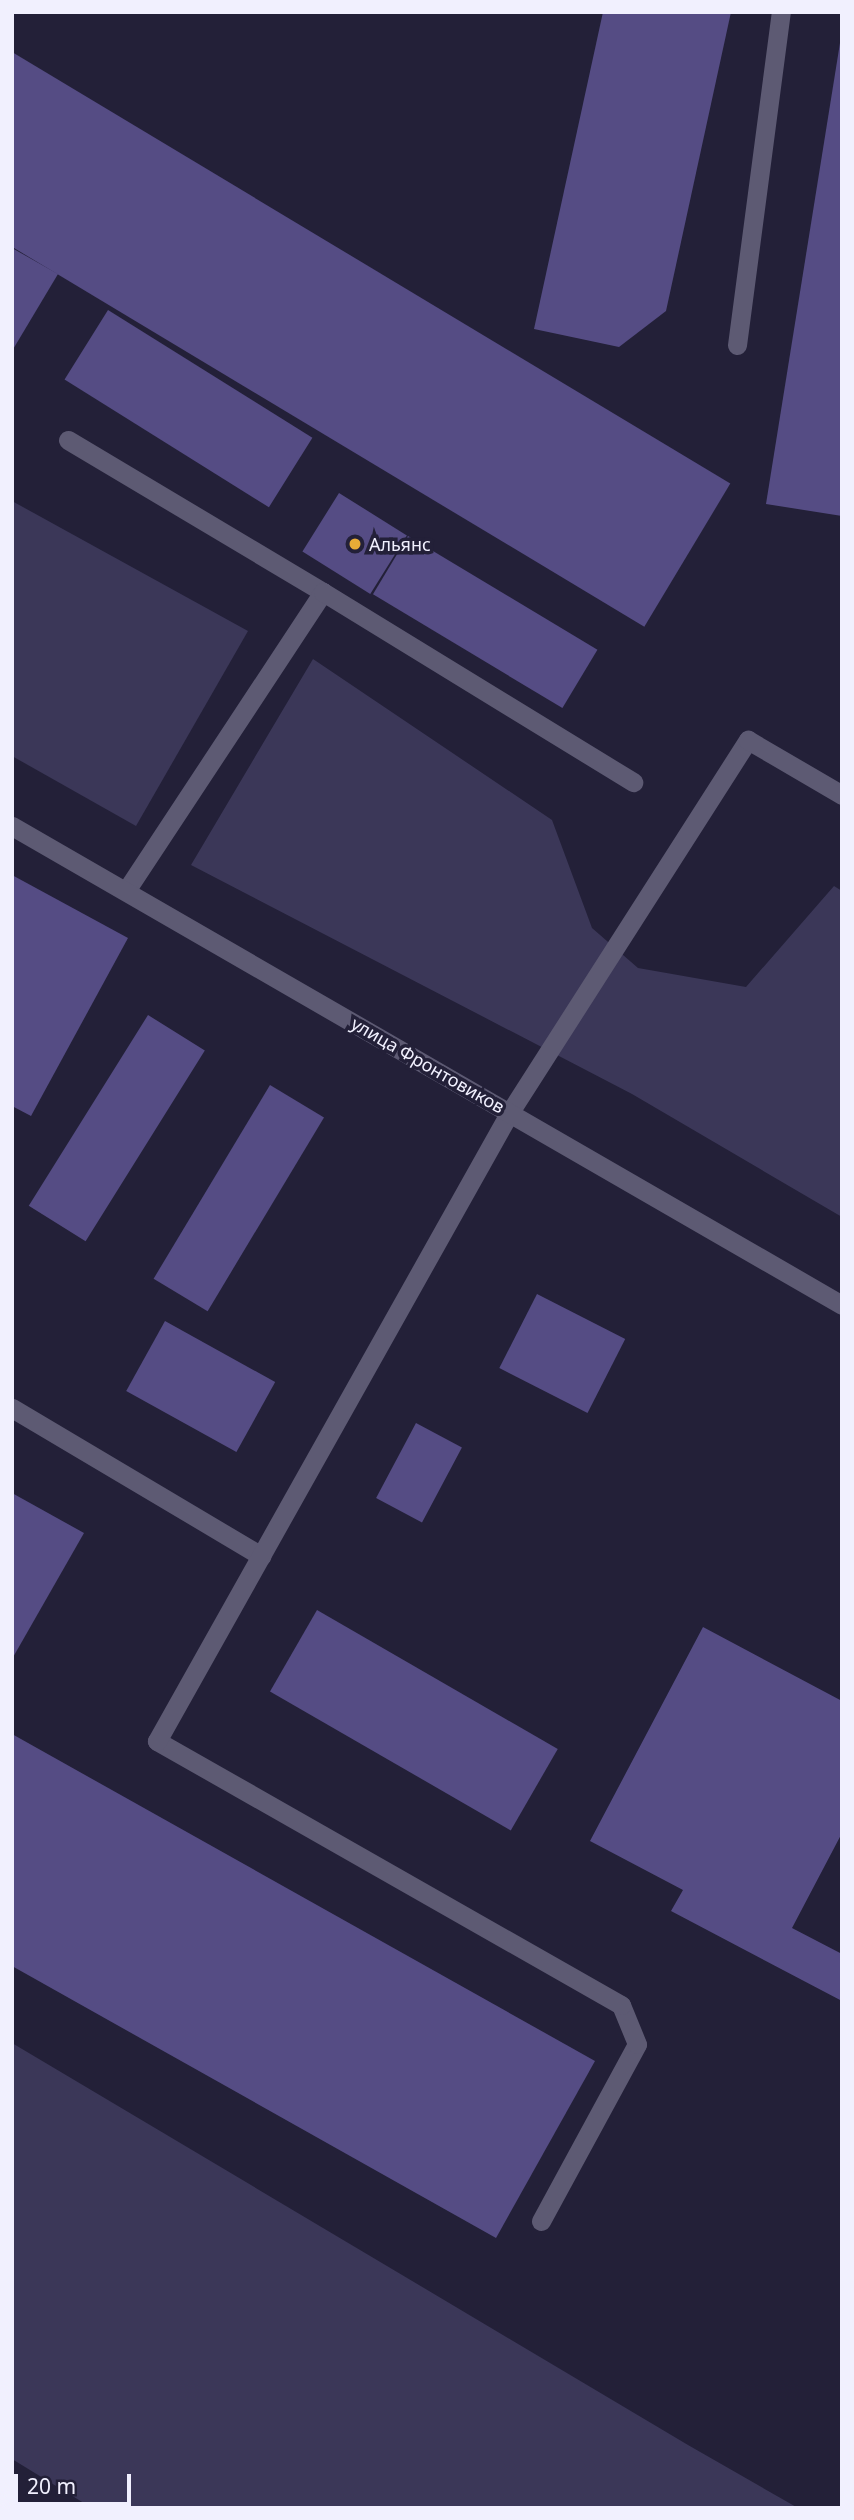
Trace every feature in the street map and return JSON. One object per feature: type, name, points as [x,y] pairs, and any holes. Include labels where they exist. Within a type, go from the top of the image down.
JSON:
[{"type":"street","points":[[737,345],[781,12]]},
{"type":"street","points":[[68,440],[633,782]]},
{"type":"street","points":[[126,891],[323,592]]},
{"type":"street","points":[[541,2221],[637,2044],[621,2005],[157,1741],[510,1112],[748,740],[842,795]]},
{"type":"street","name":"улица Фронтовиков","points":[[12,826],[842,1305]]},
{"type":"street","points":[[12,1408],[261,1556]]},
{"type":"shaded area","points":[[12,501],[248,631],[136,826],[12,756]]},
{"type":"shaded area","points":[[313,659],[552,820],[592,928],[638,968],[746,987],[834,886],[842,891],[842,1217],[632,1094],[191,865]]},
{"type":"shaded area","points":[[12,2043],[798,2508],[92,2508],[12,2459]]},
{"type":"building","points":[[603,12],[731,12],[666,311],[619,347],[534,329]]},
{"type":"building","points":[[842,43],[842,516],[766,504]]},
{"type":"building","points":[[12,52],[730,484],[644,627],[12,247]]},
{"type":"building","points":[[12,248],[58,274],[12,351]]},
{"type":"building","points":[[108,310],[312,438],[269,507],[65,380]]},
{"type":"building","name":"Альянс","points":[[339,493],[407,535],[370,594],[302,552]]},
{"type":"building","points":[[408,536],[597,650],[562,708],[373,594]]},
{"type":"building","points":[[12,875],[128,938],[31,1116],[12,1106]]},
{"type":"building","points":[[148,1015],[205,1051],[86,1241],[29,1206]]},
{"type":"building","points":[[270,1085],[324,1117],[208,1311],[154,1279]]},
{"type":"building","points":[[537,1294],[625,1339],[588,1413],[499,1368]]},
{"type":"building","points":[[165,1321],[275,1382],[236,1452],[126,1391]]},
{"type":"building","points":[[416,1423],[462,1447],[422,1522],[376,1498]]},
{"type":"building","points":[[12,1493],[84,1533],[12,1659]]},
{"type":"building","points":[[317,1610],[558,1749],[511,1830],[270,1691]]},
{"type":"building","points":[[703,1627],[842,1701],[842,1833],[792,1928],[842,1954],[842,2001],[671,1911],[683,1890],[590,1841]]},
{"type":"building","points":[[12,1734],[595,2061],[496,2238],[12,1966]]},
{"type":"place","name":"Альянс","points":[[355,544]]}]
